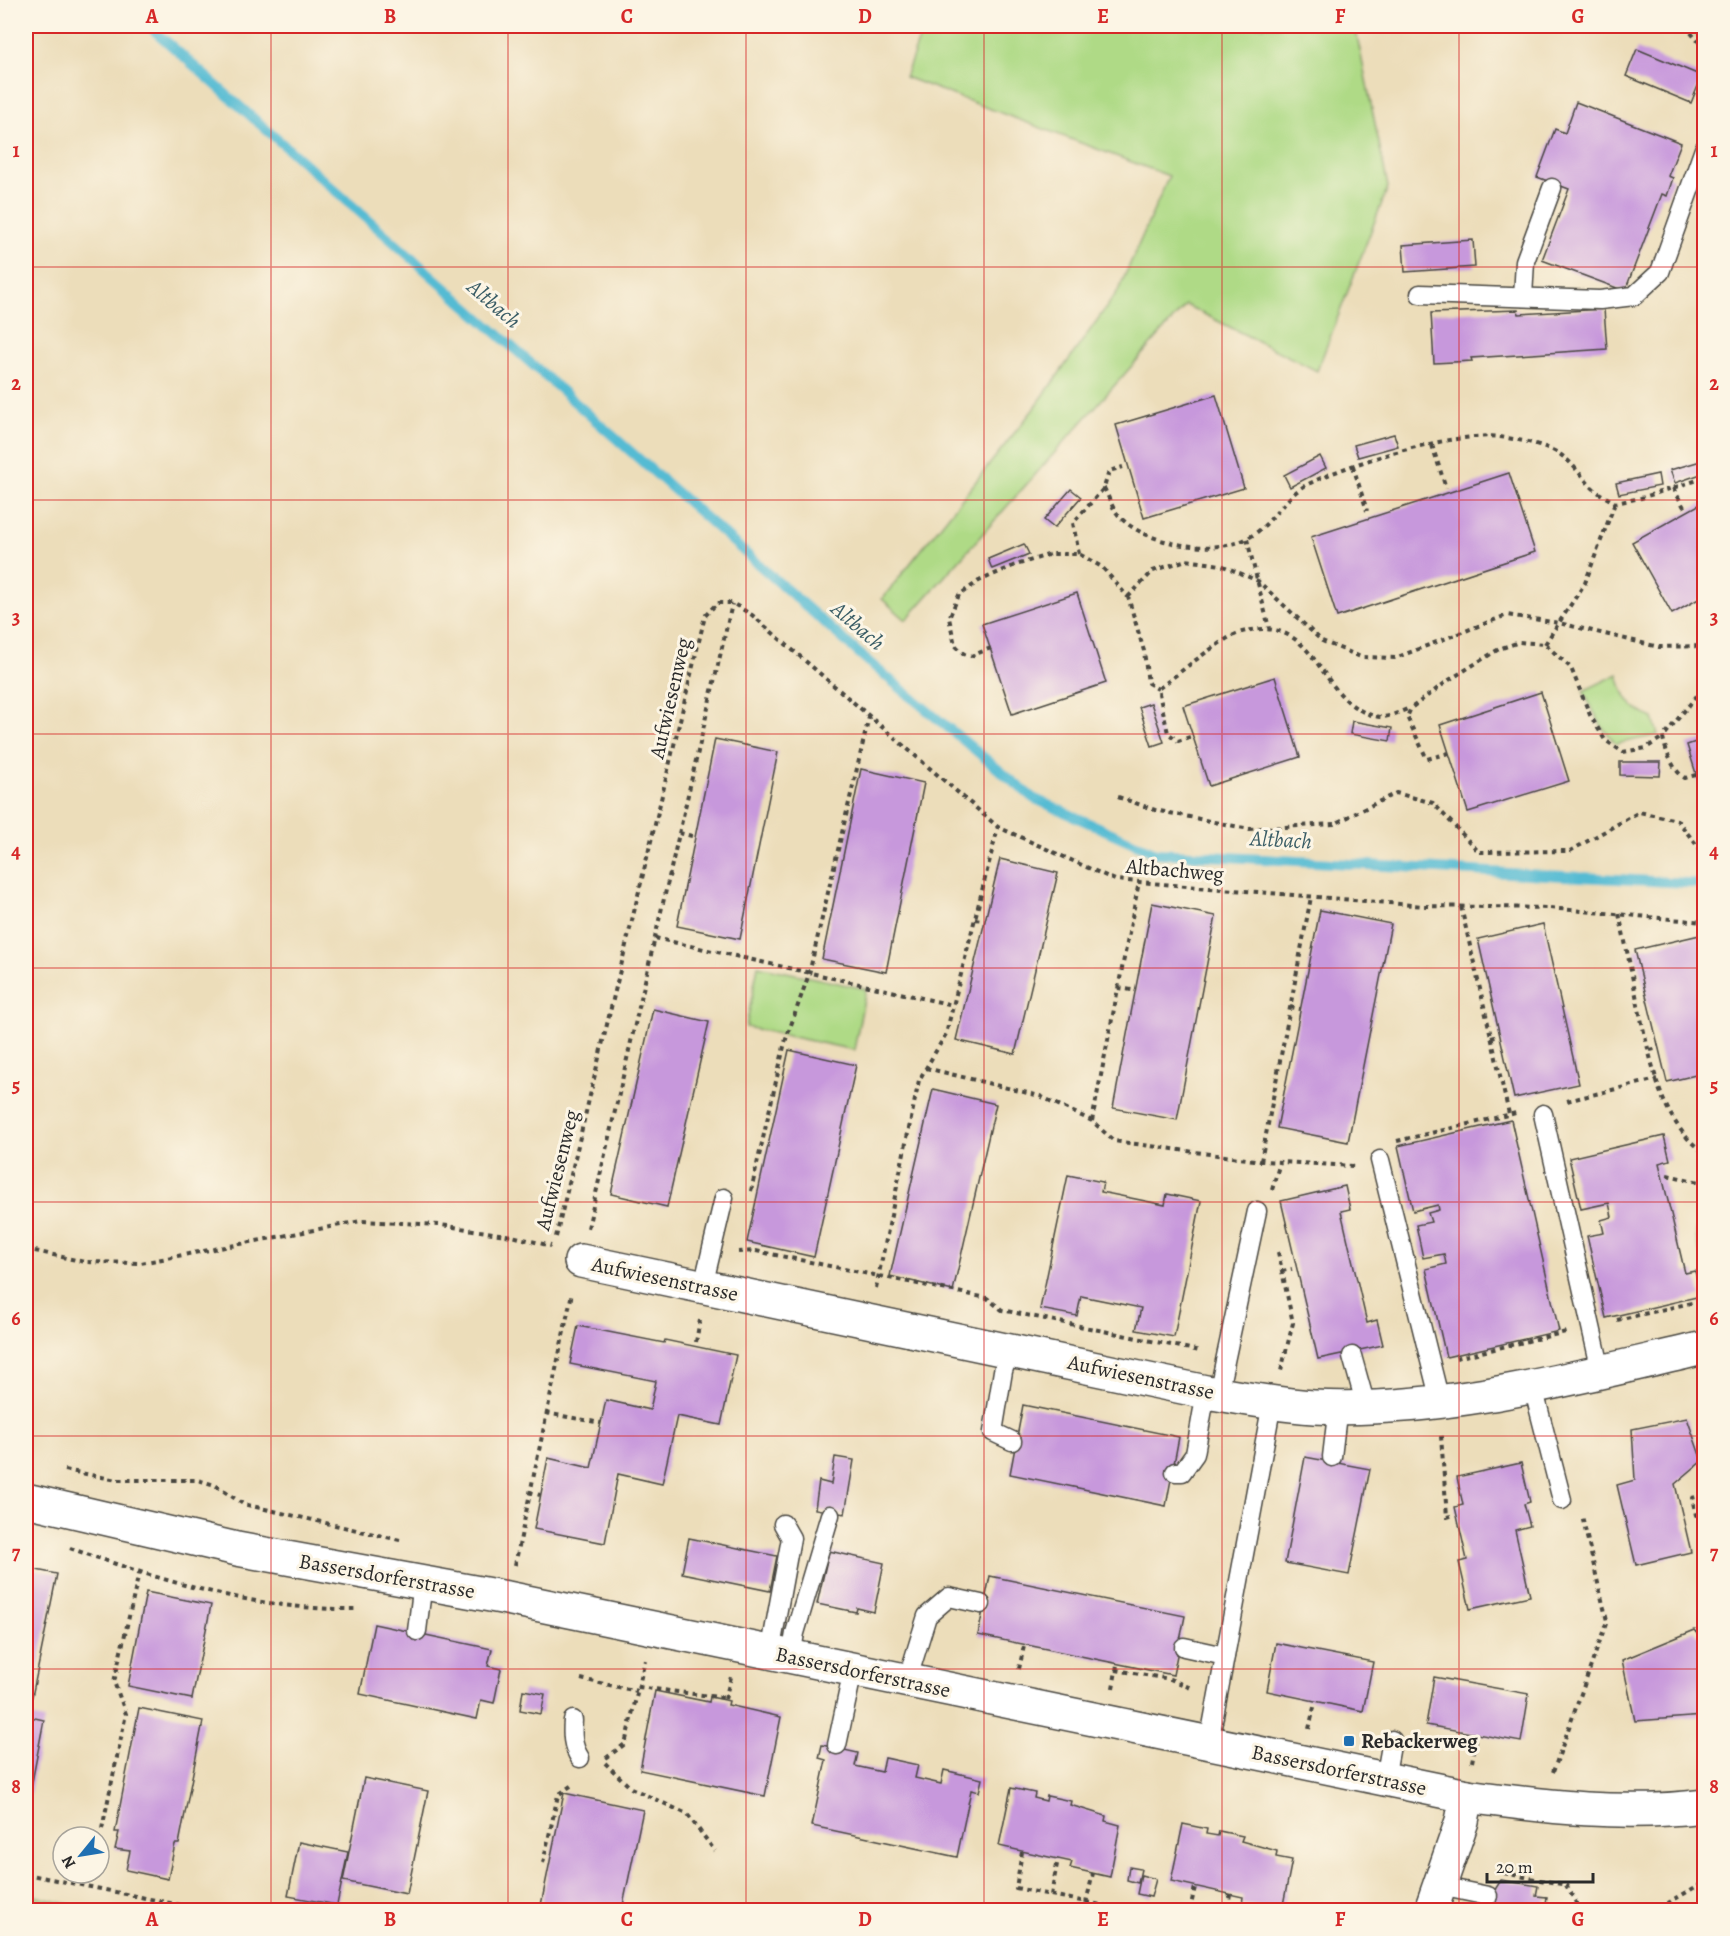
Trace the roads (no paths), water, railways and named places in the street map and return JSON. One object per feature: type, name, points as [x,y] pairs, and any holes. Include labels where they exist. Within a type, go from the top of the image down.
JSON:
[{"type":"street","name":"Aufwiesenstrasse","points":[[581,1261],[711,1296],[869,1321],[1212,1393],[1272,1403],[1352,1406],[1440,1401],[1533,1387],[1704,1348]]},
{"type":"street","name":"Bassersdorferstrasse","points":[[26,1500],[237,1549],[423,1582],[1385,1779],[1468,1784],[1565,1810],[1656,1812],[1704,1806]]},
{"type":"street","points":[[1435,1898],[1462,1821],[1468,1784]]},
{"type":"lane","points":[[1420,294],[1600,300],[1634,296],[1660,272],[1704,149]]},
{"type":"lane","points":[[1523,297],[1525,261],[1552,188]]},
{"type":"lane","points":[[1544,1114],[1601,1371]]},
{"type":"lane","points":[[1380,1160],[1440,1401]]},
{"type":"lane","points":[[711,1296],[724,1198]]},
{"type":"lane","points":[[1175,1472],[1182,1472],[1195,1454],[1257,1211]]},
{"type":"lane","points":[[1010,1350],[1003,1371],[993,1432],[1012,1441]]},
{"type":"lane","points":[[1332,1457],[1352,1406],[1352,1356]]},
{"type":"lane","points":[[1533,1387],[1562,1500]]},
{"type":"lane","points":[[1209,1743],[1272,1403]]},
{"type":"lane","points":[[780,1655],[795,1633],[830,1515]]},
{"type":"lane","points":[[780,1655],[791,1538],[783,1524]]},
{"type":"lane","points":[[417,1631],[423,1582]]},
{"type":"lane","points":[[907,1681],[927,1616],[950,1597],[981,1604]]},
{"type":"lane","points":[[1184,1647],[1225,1656]]},
{"type":"lane","points":[[837,1745],[854,1670]]},
{"type":"lane","points":[[573,1720],[572,1737],[580,1758]]},
{"type":"lane","points":[[1385,1779],[1392,1740]]},
{"type":"lane","points":[[1435,1898],[1488,1896]]},
{"type":"waterway","name":"Altbach","points":[[149,26],[870,663],[1033,798],[1156,853],[1704,884]]},
{"type":"place","name":"Rebackerweg","points":[[1349,1741]]}]
